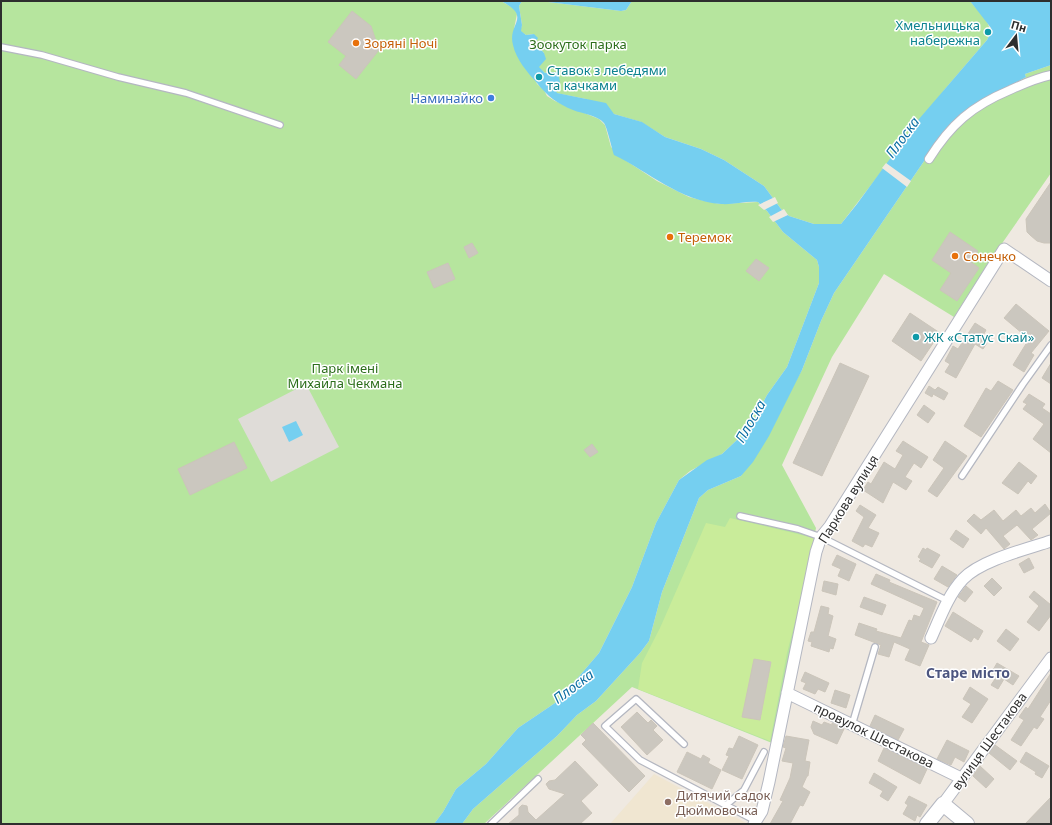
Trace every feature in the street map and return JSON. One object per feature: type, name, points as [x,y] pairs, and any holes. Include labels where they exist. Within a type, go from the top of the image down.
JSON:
[{"type":"street","points":[[929,159],[950,129],[972,109],[990,98],[1018,86],[1051,75]]},
{"type":"street","name":"Паркова вулиця","points":[[755,822],[762,811],[816,552],[821,537],[830,526],[1004,249],[1051,281]]},
{"type":"street","points":[[931,638],[948,601],[964,578],[988,564],[1051,541]]},
{"type":"street","name":"вулиця Шестакова","points":[[927,824],[1051,658]]},
{"type":"street","name":"провулок Шестакова","points":[[787,693],[961,778]]},
{"type":"street","points":[[943,804],[967,824]]},
{"type":"lane","points":[[1,47],[42,55],[118,78],[186,93],[280,125]]},
{"type":"lane","points":[[962,476],[1023,384],[1051,345]]},
{"type":"lane","points":[[740,516],[798,529],[821,537],[948,601]]},
{"type":"lane","points":[[852,725],[875,647]]},
{"type":"lane","points":[[684,744],[636,699],[605,726],[640,760],[726,805],[755,822]]},
{"type":"lane","points":[[726,805],[744,790],[764,752]]},
{"type":"lane","points":[[490,824],[538,779]]},
{"type":"shaded area","points":[[306,384],[339,447],[271,482],[238,419]]},
{"type":"shaded area","name":"Дитячий садок Дюймовочка","points":[[654,774],[748,824],[610,824]]},
{"type":"green space","name":"Парк імені Михайла Чекмана","points":[[1,1],[501,1],[515,9],[517,14],[514,29],[537,84],[544,90],[547,96],[555,101],[599,119],[605,125],[611,147],[625,160],[657,181],[689,197],[720,204],[758,202],[783,232],[817,260],[819,267],[819,283],[787,367],[767,395],[747,433],[722,454],[690,471],[679,480],[656,523],[632,587],[599,653],[558,701],[518,728],[486,764],[456,789],[443,812],[434,824],[1,824]]},
{"type":"green space","name":"Зоокуток парка","points":[[522,1],[540,1],[621,11],[626,10],[632,1],[970,1],[988,24],[989,34],[987,40],[945,89],[841,224],[814,224],[789,216],[781,209],[764,186],[724,160],[701,149],[665,137],[641,122],[614,114],[586,99],[556,93],[550,71],[545,73],[538,67],[544,53],[534,43],[534,34],[526,35],[520,31],[522,25],[519,6]]},
{"type":"green space","points":[[1051,65],[1051,173],[987,265],[954,317],[884,274],[832,357],[782,465],[816,528],[772,743],[632,687],[484,824],[462,824],[473,809],[557,736],[577,715],[596,701],[649,641],[662,592],[699,498],[708,490],[741,476],[802,370],[821,321],[834,293],[948,126],[964,112],[1026,77],[1025,74]]},
{"type":"green space","points":[[730,518],[814,538],[809,567],[787,653],[770,741],[638,689],[642,663],[660,628],[706,523],[725,527]]},
{"type":"water","name":"Плоска","points":[[501,1],[522,1],[519,6],[522,25],[521,31],[526,35],[534,34],[538,38],[535,43],[544,53],[546,59],[539,67],[545,73],[557,72],[560,83],[553,85],[557,93],[606,103],[614,114],[642,122],[665,137],[701,149],[724,160],[764,186],[781,209],[789,216],[814,224],[841,224],[919,119],[987,40],[991,32],[991,28],[970,1],[1051,1],[1051,65],[1025,74],[1026,77],[964,112],[948,126],[834,293],[821,321],[802,370],[769,436],[753,462],[741,476],[708,490],[699,498],[662,592],[649,641],[640,653],[596,701],[577,715],[557,736],[473,809],[462,824],[434,824],[443,812],[456,789],[486,764],[518,728],[558,701],[599,653],[632,587],[656,523],[679,480],[707,460],[722,454],[747,433],[767,395],[787,367],[819,283],[819,267],[817,260],[783,232],[758,202],[721,204],[706,202],[678,192],[614,155],[608,133],[604,123],[601,120],[594,116],[562,105],[549,96],[526,70],[519,60],[513,45],[513,31],[517,21],[516,12]]},
{"type":"water","points":[[540,1],[632,1],[626,10],[621,11]]},
{"type":"water","points":[[296,421],[303,435],[289,442],[282,427]]},
{"type":"pier","points":[[886,163],[911,181],[907,187],[882,168]]},
{"type":"pier","points":[[775,197],[778,203],[764,210],[758,205]]},
{"type":"pier","points":[[784,209],[788,215],[773,222],[769,217]]},
{"type":"building","points":[[352,11],[371,26],[379,50],[356,79],[339,65],[346,56],[328,42]]},
{"type":"building","points":[[1051,182],[1051,243],[1044,243],[1037,241],[1027,232],[1026,219]]},
{"type":"building","points":[[950,232],[978,251],[971,262],[979,268],[957,301],[940,290],[951,273],[932,260]]},
{"type":"building","points":[[472,243],[478,253],[469,258],[464,247]]},
{"type":"building","points":[[756,259],[769,268],[759,281],[746,271]]},
{"type":"building","points":[[448,263],[455,279],[434,288],[427,272]]},
{"type":"building","points":[[1016,304],[1049,331],[1031,353],[1034,355],[1024,372],[1013,365],[1029,339],[1004,318]]},
{"type":"building","name":"ЖК «Статус Скай»","points":[[910,313],[940,333],[921,361],[892,341]]},
{"type":"building","points":[[975,323],[986,330],[981,339],[987,343],[983,349],[975,344],[956,378],[945,372],[950,364],[945,361],[953,346],[958,349]]},
{"type":"building","points":[[840,363],[869,376],[822,476],[793,463]]},
{"type":"building","points":[[1051,363],[1051,384],[1042,378]]},
{"type":"building","points":[[998,381],[1013,390],[981,437],[964,426],[986,388],[991,391]]},
{"type":"building","points":[[929,386],[935,390],[938,387],[948,393],[944,400],[933,394],[932,397],[925,393]]},
{"type":"building","points":[[1029,394],[1045,404],[1042,408],[1051,414],[1051,453],[1033,439],[1044,424],[1023,409],[1027,404],[1023,402]]},
{"type":"building","points":[[924,405],[935,413],[928,423],[917,415]]},
{"type":"building","points":[[903,441],[928,457],[921,468],[914,463],[905,477],[912,481],[906,490],[893,482],[883,503],[863,490],[868,482],[871,484],[884,462],[895,469],[903,455],[896,451]]},
{"type":"building","points":[[945,441],[967,456],[937,497],[928,491],[944,468],[933,460]]},
{"type":"building","points":[[234,442],[247,468],[190,495],[178,469]]},
{"type":"building","points":[[592,444],[598,452],[590,457],[584,450]]},
{"type":"building","points":[[1019,462],[1037,476],[1031,484],[1028,481],[1018,494],[1002,483]]},
{"type":"building","points":[[1045,504],[1051,513],[1032,529],[1038,535],[1031,540],[1017,525],[1003,536],[1010,544],[1004,549],[986,528],[981,534],[967,521],[974,514],[981,520],[994,510],[1003,521],[1016,510],[1021,516],[1031,508],[1035,513]]},
{"type":"building","points":[[860,505],[876,515],[868,528],[879,533],[872,547],[865,544],[863,547],[852,541],[864,517],[856,511]]},
{"type":"building","points":[[956,530],[969,539],[963,548],[950,539]]},
{"type":"building","points":[[923,548],[926,550],[927,548],[940,555],[932,568],[919,561],[921,559],[918,557]]},
{"type":"building","points":[[837,555],[856,564],[849,581],[838,576],[841,569],[832,565]]},
{"type":"building","points":[[1029,558],[1034,568],[1024,573],[1019,564]]},
{"type":"building","points":[[942,566],[957,575],[948,587],[934,579]]},
{"type":"building","points":[[876,574],[890,580],[889,582],[937,602],[921,642],[929,645],[920,666],[905,660],[910,649],[894,642],[889,657],[878,654],[881,645],[855,635],[859,623],[877,629],[876,631],[901,638],[909,620],[912,621],[914,615],[920,617],[924,608],[871,584]]},
{"type":"building","points":[[992,578],[1002,588],[994,596],[984,586]]},
{"type":"building","points":[[824,581],[838,584],[836,595],[822,591]]},
{"type":"building","points":[[966,586],[973,592],[965,602],[958,597]]},
{"type":"building","points":[[1034,591],[1051,605],[1051,615],[1039,631],[1027,622],[1039,606],[1029,597]]},
{"type":"building","points":[[864,597],[886,605],[882,615],[860,607]]},
{"type":"building","points":[[821,606],[829,608],[828,614],[833,616],[828,636],[836,639],[833,649],[830,648],[829,652],[811,646],[812,642],[808,641],[811,632],[814,632]]},
{"type":"building","points":[[953,612],[983,631],[978,640],[974,637],[971,642],[945,626]]},
{"type":"building","points":[[1006,629],[1019,639],[1010,651],[997,641]]},
{"type":"building","points":[[754,659],[771,662],[760,720],[742,717]]},
{"type":"building","points":[[997,663],[1019,676],[1013,685],[1004,679],[998,689],[991,685],[999,673],[993,670]]},
{"type":"building","points":[[805,672],[829,683],[825,692],[818,689],[815,694],[803,689],[806,683],[801,681]]},
{"type":"building","points":[[1051,673],[1051,700],[1040,717],[1044,719],[1037,729],[1034,727],[1021,746],[1011,740],[1024,720],[1019,717],[1026,707],[1028,709]]},
{"type":"building","points":[[970,687],[988,699],[972,723],[962,717],[971,704],[963,699]]},
{"type":"building","points":[[835,690],[850,695],[846,708],[831,703]]},
{"type":"building","points":[[637,712],[648,723],[651,720],[657,726],[653,730],[663,740],[647,755],[621,727]]},
{"type":"building","points":[[875,715],[904,729],[898,740],[870,726]]},
{"type":"building","points":[[813,721],[822,725],[824,722],[832,725],[832,723],[844,729],[837,744],[814,734],[811,727]]},
{"type":"building","points":[[593,723],[645,776],[629,792],[582,744],[586,740],[581,735]]},
{"type":"building","points":[[739,736],[758,745],[742,779],[722,770],[729,756],[726,755],[729,748],[733,749]]},
{"type":"building","points":[[786,736],[809,740],[805,761],[810,762],[808,776],[802,787],[810,792],[803,806],[800,805],[790,824],[770,824],[783,801],[780,800],[790,778],[793,763],[782,761],[786,748],[783,747]]},
{"type":"building","points":[[947,740],[969,751],[964,762],[955,757],[951,765],[937,759]]},
{"type":"building","points":[[995,745],[1017,761],[1010,770],[989,753]]},
{"type":"building","points":[[884,748],[927,769],[920,784],[878,761]]},
{"type":"building","points":[[687,752],[701,759],[703,755],[710,759],[708,763],[721,770],[712,789],[677,772]]},
{"type":"building","points":[[1026,752],[1049,766],[1042,778],[1035,774],[1036,772],[1020,762]]},
{"type":"building","points":[[575,761],[598,785],[581,801],[592,813],[580,824],[508,824],[519,815],[519,808],[522,805],[527,806],[528,812],[536,820],[565,794],[549,789],[546,784],[549,781],[555,780]]},
{"type":"building","points":[[980,766],[994,779],[986,788],[973,776]]},
{"type":"building","points":[[874,773],[897,787],[888,801],[880,796],[883,791],[869,783]]},
{"type":"building","points":[[909,796],[927,805],[920,817],[917,815],[915,821],[903,814],[908,805],[905,803]]},
{"type":"building","points":[[1051,797],[1051,824],[1025,824]]},
{"type":"place","name":"Хмельницька набережна","points":[[988,32]]},
{"type":"place","name":"Зоряні Ночі","points":[[356,43]]},
{"type":"place","name":"Ставок з лебедями та качками","points":[[539,77]]},
{"type":"place","name":"Наминайко","points":[[491,98]]},
{"type":"place","name":"Теремок","points":[[670,237]]},
{"type":"place","name":"Cонечко","points":[[955,256]]},
{"type":"place","name":"ЖК «Статус Скай»","points":[[916,337]]},
{"type":"place","name":"Дитячий садок Дюймовочка","points":[[668,802]]},
{"type":"district","name":"Старе місто","points":[[968,672]]}]
